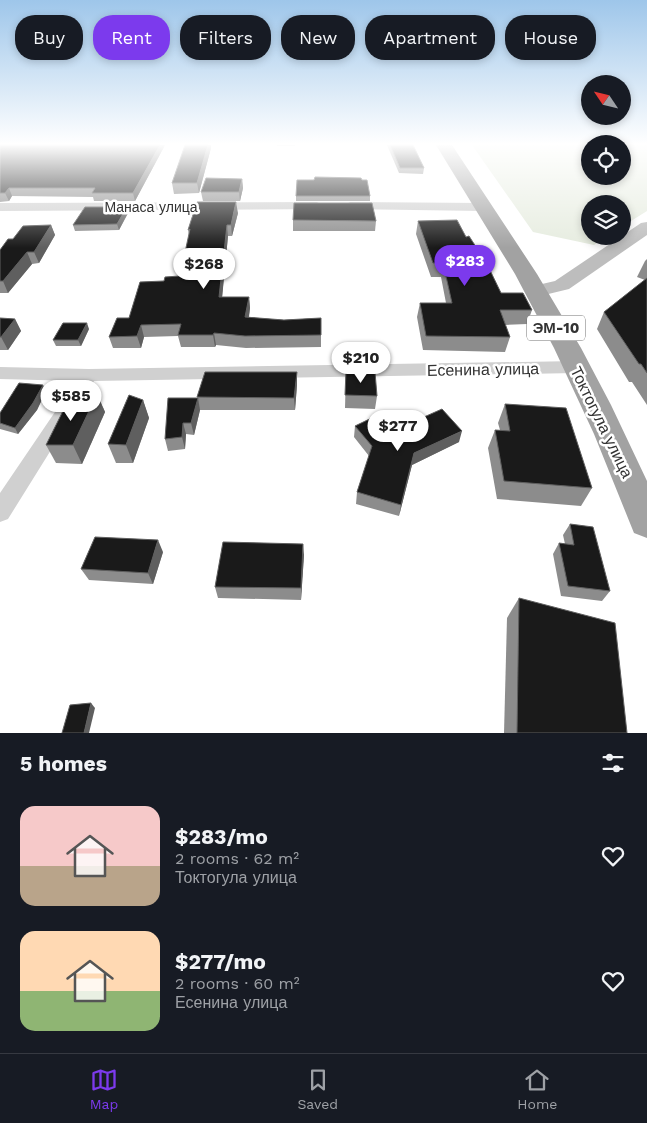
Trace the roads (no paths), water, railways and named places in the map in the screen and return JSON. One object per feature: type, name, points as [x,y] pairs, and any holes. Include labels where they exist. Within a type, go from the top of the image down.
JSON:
[{"type":"highway","name":"Токтогула улица","points":[[465,179],[536,291],[638,479],[647,522]]},
{"type":"main road","points":[[536,291],[562,285],[647,227]]},
{"type":"street","name":"Манаса улица","points":[[0,207],[482,207]]},
{"type":"street","name":"Есенина улица","points":[[0,373],[89,375],[577,368]]},
{"type":"street","points":[[0,512],[89,375]]}]
